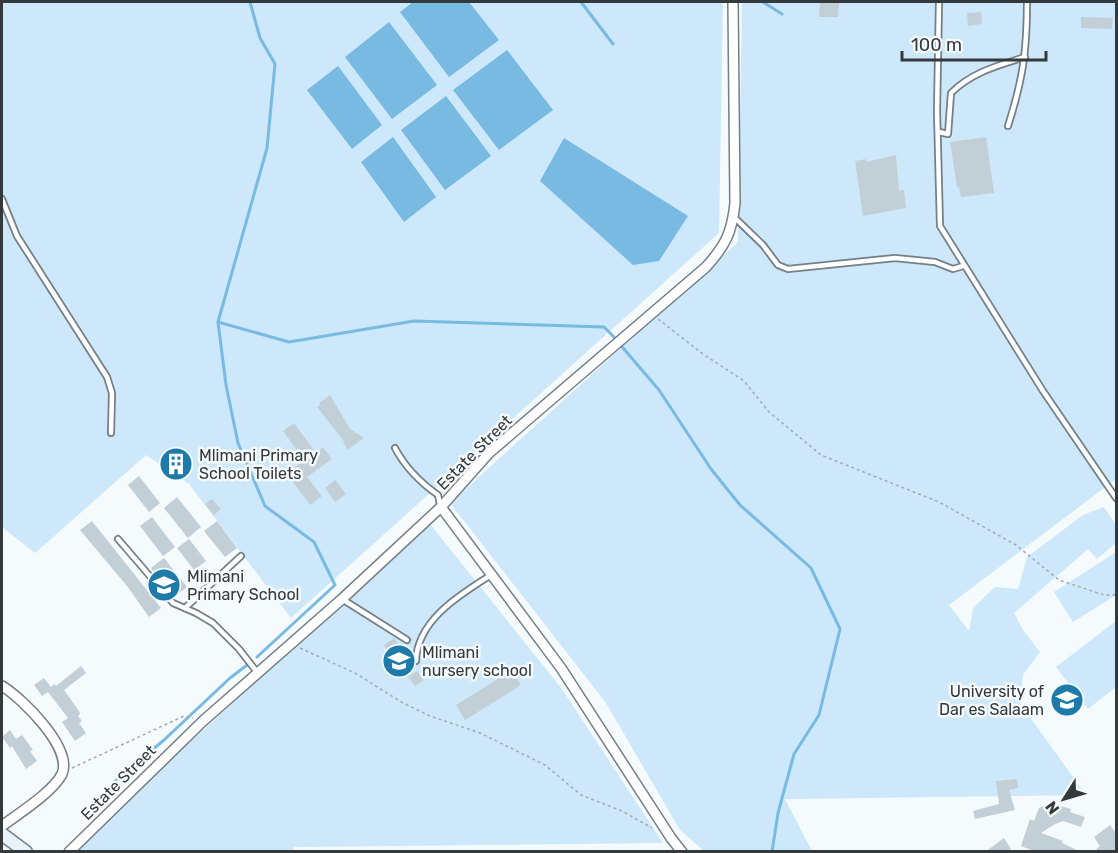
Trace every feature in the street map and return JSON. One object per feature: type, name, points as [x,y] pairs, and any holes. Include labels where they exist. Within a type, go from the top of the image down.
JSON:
[{"type":"street","name":"Estate Street","points":[[69,852],[203,721],[441,507],[489,453],[706,267],[722,249],[732,227],[735,203],[733,2]]},
{"type":"street","points":[[441,507],[561,668],[682,852]]},
{"type":"street","points":[[2,686],[31,710],[52,737],[63,762],[63,772],[59,779],[40,797],[2,826]]},
{"type":"street","points":[[2,834],[26,852]]},
{"type":"lane","points":[[939,2],[940,226],[1043,391],[1116,498]]},
{"type":"lane","points":[[1008,126],[1018,93],[1025,57],[1027,2]]},
{"type":"lane","points":[[939,132],[948,134],[951,93],[963,81],[979,72],[1025,57]]},
{"type":"lane","points":[[2,199],[17,236],[107,377],[112,393],[111,433]]},
{"type":"lane","points":[[734,216],[763,245],[778,265],[788,269],[895,258],[935,262],[953,269],[963,266]]},
{"type":"lane","points":[[395,448],[408,468],[438,495],[441,507]]},
{"type":"lane","points":[[118,539],[173,603],[204,618],[226,634],[257,672]]},
{"type":"lane","points":[[184,608],[241,556]]},
{"type":"lane","points":[[416,661],[416,651],[424,632],[444,608],[491,575]]},
{"type":"lane","points":[[342,598],[407,640]]},
{"type":"path","points":[[651,313],[702,354],[744,381],[769,412],[821,455],[939,502],[1016,545],[1059,580],[1104,595],[1116,595]]},
{"type":"path","points":[[290,644],[355,673],[421,712],[480,733],[545,765],[581,795],[622,811],[651,827]]},
{"type":"path","points":[[63,772],[184,716],[203,721]]},
{"type":"shaded area","points":[[2,2],[723,2],[719,233],[291,618],[189,484],[146,455],[35,553],[2,527]]},
{"type":"shaded area","points":[[742,2],[1116,2],[1116,479],[949,605],[969,631],[973,608],[995,587],[1018,589],[1027,557],[1083,515],[1104,507],[1116,525],[1116,543],[1097,559],[1088,549],[1014,613],[1023,630],[1040,652],[1023,675],[1021,691],[1004,681],[1086,795],[785,799],[812,851],[704,851],[680,830],[606,703],[450,503],[738,242]]},
{"type":"shaded area","points":[[430,524],[562,689],[663,843],[294,847],[291,852],[69,852]]},
{"type":"shaded area","points":[[1116,552],[1116,595],[1073,622],[1054,592]]},
{"type":"shaded area","points":[[1116,621],[1116,687],[1088,709],[1056,667]]},
{"type":"water","points":[[413,2],[469,2],[499,40],[449,77],[400,12]]},
{"type":"water","points":[[389,22],[437,85],[392,119],[345,57]]},
{"type":"water","points":[[507,50],[553,110],[499,150],[453,90]]},
{"type":"water","points":[[338,66],[382,125],[352,149],[307,90]]},
{"type":"water","points":[[446,96],[491,156],[445,190],[401,130]]},
{"type":"water","points":[[393,137],[436,197],[404,222],[361,162]]},
{"type":"water","points":[[564,138],[688,216],[659,261],[633,265],[540,181]]},
{"type":"building","points":[[820,2],[839,2],[838,17],[819,17]]},
{"type":"building","points":[[981,12],[982,24],[968,26],[967,13]]},
{"type":"building","points":[[1081,17],[1113,18],[1112,29],[1081,28]]},
{"type":"building","points":[[986,137],[994,193],[961,197],[959,187],[957,187],[950,142]]},
{"type":"building","points":[[896,155],[899,191],[904,190],[906,208],[863,216],[855,161],[866,159],[866,162]]},
{"type":"building","points":[[330,395],[350,429],[364,438],[347,450],[343,440],[317,407]]},
{"type":"building","points":[[294,423],[316,453],[323,447],[332,459],[307,477],[322,496],[310,505],[287,474],[304,460],[283,431]]},
{"type":"building","points":[[139,476],[160,503],[149,512],[128,485]]},
{"type":"building","points":[[335,480],[346,494],[335,502],[325,488]]},
{"type":"building","points":[[177,497],[201,527],[188,538],[164,508]]},
{"type":"building","points":[[212,499],[221,509],[214,515],[205,504]]},
{"type":"building","points":[[152,517],[175,547],[163,556],[140,526]]},
{"type":"building","points":[[92,521],[161,608],[149,617],[127,586],[80,530]]},
{"type":"building","points":[[217,521],[237,548],[225,557],[204,531]]},
{"type":"building","points":[[189,539],[206,561],[194,570],[177,548]]},
{"type":"building","points":[[164,558],[187,587],[174,597],[151,568]]},
{"type":"building","name":"Mlimani nursery school","points":[[394,638],[406,657],[397,663],[384,645]]},
{"type":"building","points":[[81,666],[86,673],[64,690],[79,711],[78,716],[82,721],[79,723],[86,733],[75,741],[62,722],[68,718],[48,692],[42,696],[34,685],[44,678],[51,687],[55,684],[56,686]]},
{"type":"building","points":[[512,670],[521,685],[465,720],[456,705]]},
{"type":"building","name":"Mlimani nursery school","points":[[417,671],[424,680],[415,686],[408,677]]},
{"type":"building","points":[[10,730],[16,739],[22,735],[33,750],[30,751],[37,761],[26,769],[12,746],[10,748],[2,737]]},
{"type":"building","points":[[1017,779],[1018,788],[1009,790],[1015,810],[975,819],[973,811],[999,804],[996,781]]},
{"type":"building","points":[[1051,803],[1071,809],[1070,812],[1085,817],[1081,827],[1063,821],[1041,833],[1063,841],[1062,843],[1081,852],[1036,852],[1021,846],[1030,819],[1034,821],[1039,808]]},
{"type":"building","points":[[1110,825],[1116,833],[1116,852],[1093,852],[1100,846],[1094,837]]},
{"type":"building","points":[[1004,838],[1011,849],[1007,852],[985,852]]},
{"type":"waterway","points":[[250,2],[260,38],[275,64],[267,148],[218,322],[226,385],[238,443],[265,506],[314,542],[335,585],[257,657]]},
{"type":"waterway","points":[[581,2],[613,44]]},
{"type":"waterway","points":[[763,2],[782,14]]},
{"type":"waterway","points":[[218,322],[289,342],[414,321],[604,327],[659,390],[711,469],[740,505],[811,568],[840,629],[819,715],[794,754],[778,813],[772,852]]},
{"type":"waterway","points":[[113,783],[247,665]]},
{"type":"place","name":"Mlimani Primary School Toilets","points":[[176,464]]},
{"type":"place","name":"Mlimani Primary School","points":[[164,585]]},
{"type":"place","name":"Mlimani nursery school","points":[[399,661]]},
{"type":"place","name":"University of Dar es Salaam","points":[[1067,700]]}]
